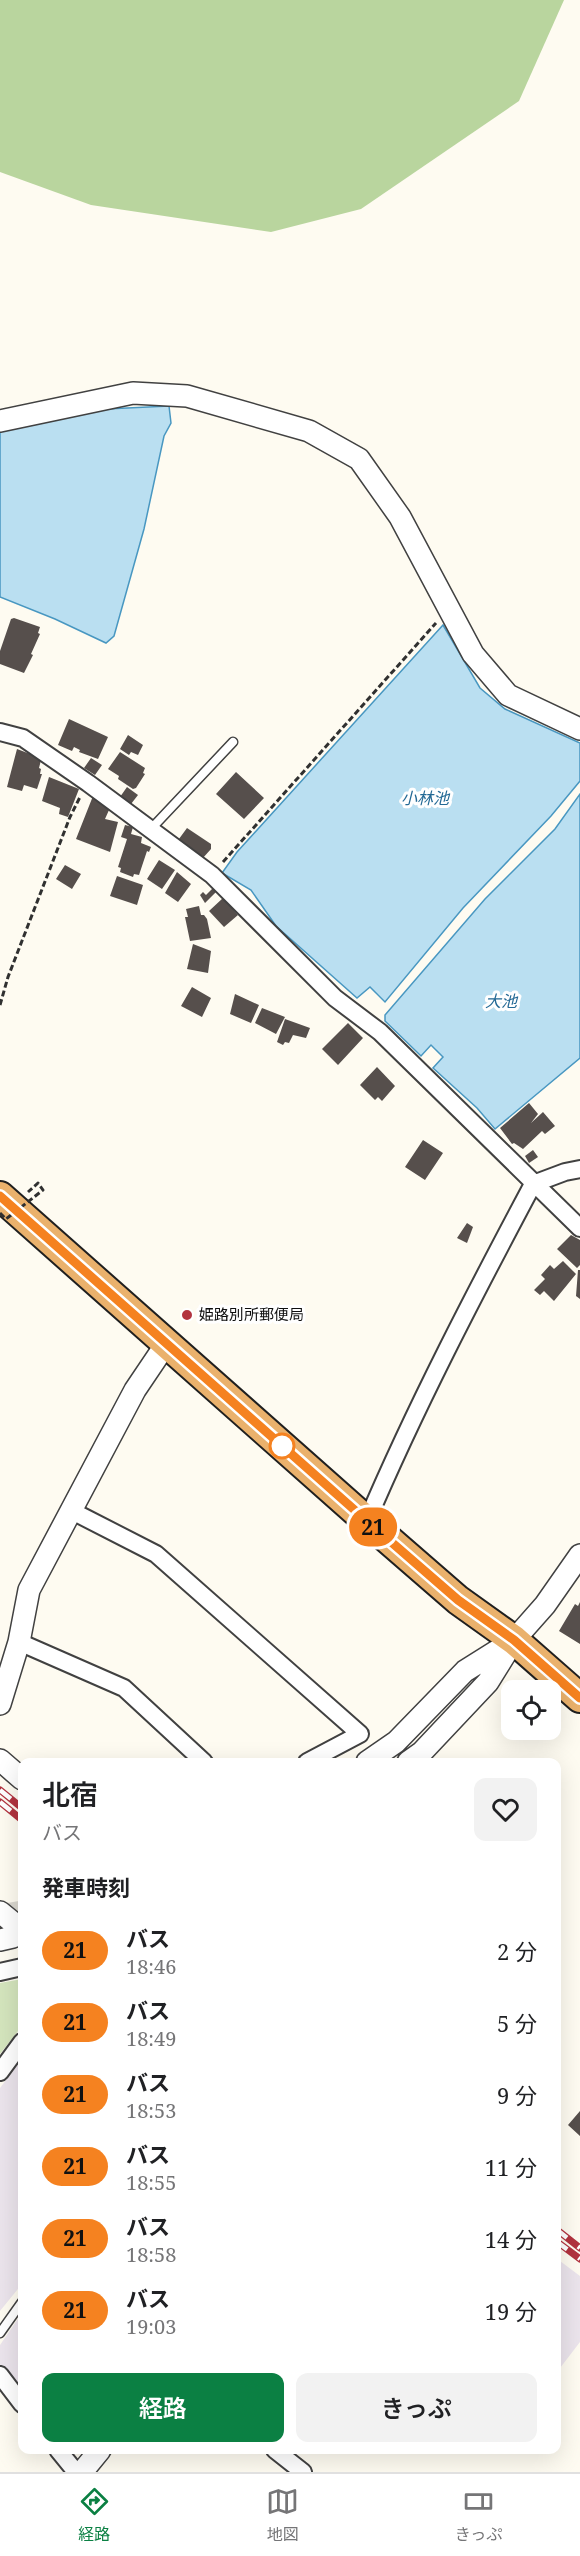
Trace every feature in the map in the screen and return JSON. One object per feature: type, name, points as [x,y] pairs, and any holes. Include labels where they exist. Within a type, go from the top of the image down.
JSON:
[{"type":"highway","points":[[0,1196],[458,1600],[514,1640],[580,1698]]},
{"type":"street","points":[[0,421],[133,393],[187,396],[309,431],[359,459],[400,517],[473,654],[508,695],[580,729]]},
{"type":"street","points":[[0,732],[22,738],[88,783],[212,874],[336,998],[380,1032],[580,1228]]},
{"type":"street","points":[[367,1521],[400,1443],[447,1347],[533,1184],[580,1169]]},
{"type":"street","points":[[0,1704],[19,1642],[29,1590],[135,1390],[166,1344]]},
{"type":"street","points":[[72,1511],[156,1554],[360,1734],[315,1758]]},
{"type":"street","points":[[421,1758],[488,1682],[514,1640],[545,1605],[580,1555]]},
{"type":"street","points":[[373,1758],[396,1742],[465,1671],[514,1640]]},
{"type":"street","points":[[19,1642],[124,1688],[200,1758]]},
{"type":"street","points":[[0,1760],[18,1776]]},
{"type":"street","points":[[0,1912],[12,1936]]},
{"type":"street","points":[[0,1972],[18,1968]]},
{"type":"street","points":[[0,2072],[18,2047]]},
{"type":"street","points":[[0,2375],[18,2399]]},
{"type":"street","points":[[61,2454],[76,2472]]},
{"type":"street","points":[[82,2472],[97,2454]]},
{"type":"street","points":[[280,2454],[303,2472]]},
{"type":"lane","points":[[150,830],[233,742]]},
{"type":"lane","points":[[0,2333],[18,2308]]},
{"type":"path","points":[[212,874],[449,609]]},
{"type":"path","points":[[0,1005],[8,977],[70,817],[88,783]]},
{"type":"path","points":[[0,1213],[6,1220],[43,1190],[38,1183],[28,1192]]},
{"type":"shaded area","points":[[18,2064],[18,2289],[0,2311],[0,2088]]},
{"type":"shaded area","points":[[561,2262],[580,2276],[580,2342],[561,2367]]},
{"type":"shaded area","points":[[18,2319],[18,2391],[0,2367],[0,2345]]},
{"type":"green space","points":[[0,0],[564,0],[519,101],[361,209],[271,232],[91,205],[0,172]]},
{"type":"green space","points":[[18,1980],[18,2031],[0,2054],[0,1983]]},
{"type":"water","points":[[169,406],[171,423],[164,436],[144,529],[114,636],[106,643],[0,597],[0,431],[106,409]]},
{"type":"water","name":"小林池","points":[[443,625],[480,688],[505,709],[580,743],[580,781],[551,816],[463,908],[385,1002],[370,987],[357,998],[276,926],[251,890],[222,873],[237,852]]},
{"type":"water","name":"大池","points":[[580,794],[580,1058],[495,1129],[477,1108],[433,1068],[443,1057],[431,1045],[421,1056],[385,1021],[385,1015],[485,899],[555,829]]},
{"type":"building","points":[[11,619],[40,627],[38,633],[40,634],[31,654],[33,655],[24,673],[0,664],[0,651]]},
{"type":"building","points":[[69,719],[108,737],[98,759],[79,752],[80,750],[74,747],[72,751],[58,745]]},
{"type":"building","points":[[128,735],[143,745],[138,755],[131,752],[129,755],[120,749]]},
{"type":"building","points":[[17,749],[41,760],[39,768],[42,774],[37,789],[24,785],[22,791],[7,787]]},
{"type":"building","points":[[120,752],[145,768],[143,773],[145,774],[136,788],[133,789],[118,779],[119,776],[108,769]]},
{"type":"building","points":[[91,758],[102,765],[95,775],[84,768]]},
{"type":"building","points":[[236,772],[264,798],[244,819],[216,794]]},
{"type":"building","points":[[49,777],[79,789],[68,817],[59,814],[60,808],[42,801]]},
{"type":"building","points":[[127,787],[138,795],[131,804],[120,797]]},
{"type":"building","points":[[93,796],[109,810],[105,819],[118,822],[110,852],[76,839]]},
{"type":"building","points":[[125,825],[133,827],[131,834],[142,837],[141,843],[151,847],[149,852],[147,851],[139,875],[134,874],[133,877],[120,872],[121,868],[118,867],[127,839],[121,837]]},
{"type":"building","points":[[187,828],[211,844],[211,849],[202,859],[176,843]]},
{"type":"building","points":[[159,860],[175,870],[162,889],[147,879]]},
{"type":"building","points":[[65,865],[81,874],[72,889],[56,879]]},
{"type":"building","points":[[177,872],[191,884],[178,902],[165,893]]},
{"type":"building","points":[[117,876],[143,885],[137,905],[110,896]]},
{"type":"building","points":[[214,887],[217,891],[205,903],[200,895],[203,892],[206,895]]},
{"type":"building","points":[[223,898],[238,915],[224,927],[209,911]]},
{"type":"building","points":[[199,906],[201,915],[207,919],[211,938],[190,941],[185,917],[188,917],[186,909]]},
{"type":"building","points":[[193,944],[211,951],[208,973],[187,969]]},
{"type":"building","points":[[192,987],[211,998],[202,1017],[181,1006]]},
{"type":"building","points":[[235,994],[259,1005],[251,1023],[230,1014]]},
{"type":"building","points":[[262,1008],[285,1017],[276,1034],[255,1023]]},
{"type":"building","points":[[285,1019],[310,1028],[306,1038],[293,1035],[289,1043],[285,1042],[283,1045],[277,1042]]},
{"type":"building","points":[[348,1023],[363,1038],[338,1065],[322,1049]]},
{"type":"building","points":[[377,1067],[395,1086],[382,1101],[378,1097],[375,1100],[360,1085]]},
{"type":"building","points":[[529,1103],[538,1114],[531,1123],[543,1112],[555,1126],[545,1134],[542,1131],[523,1149],[512,1144],[500,1128]]},
{"type":"building","points":[[423,1140],[443,1153],[425,1180],[405,1167]]},
{"type":"building","points":[[533,1150],[538,1157],[529,1163],[525,1156]]},
{"type":"building","points":[[467,1223],[473,1227],[467,1243],[457,1238]]},
{"type":"building","points":[[571,1235],[580,1240],[580,1265],[577,1268],[557,1249]]},
{"type":"building","points":[[563,1261],[576,1274],[554,1301],[544,1291],[540,1295],[534,1290],[545,1279],[541,1275],[550,1265],[554,1269]]},
{"type":"building","points":[[578,1270],[580,1270],[580,1299],[576,1296]]},
{"type":"building","points":[[580,1602],[580,1644],[559,1631],[575,1604],[578,1606]]},
{"type":"building","points":[[580,2111],[580,2136],[568,2125]]},
{"type":"tunnel","points":[[0,1915],[18,1912]]},
{"type":"railway","points":[[0,1790],[18,1805]]},
{"type":"railway","points":[[0,1802],[18,1817]]},
{"type":"railway","points":[[561,2233],[580,2248]]},
{"type":"railway","points":[[561,2245],[580,2259]]},
{"type":"bus line","name":"21","points":[[0,1196],[458,1600],[514,1640],[580,1698]]},
{"type":"place","name":"姫路別所郵便局","points":[[187,1315]]}]
